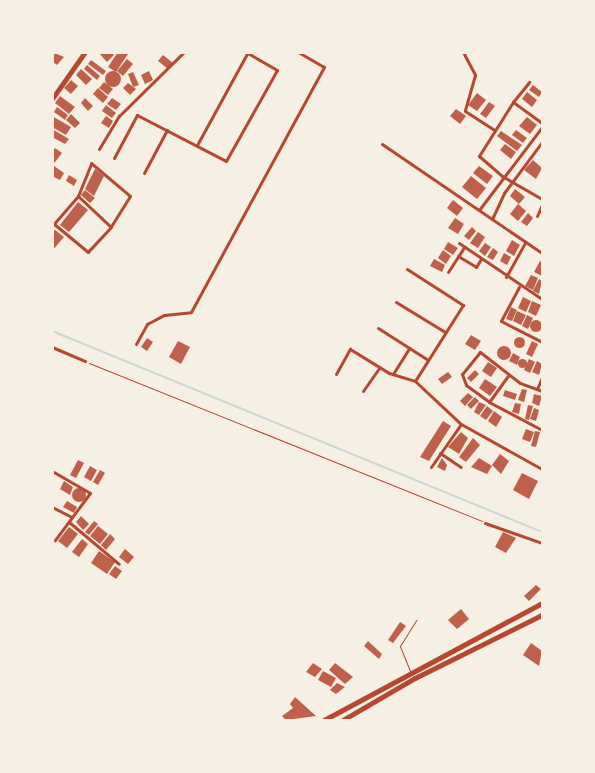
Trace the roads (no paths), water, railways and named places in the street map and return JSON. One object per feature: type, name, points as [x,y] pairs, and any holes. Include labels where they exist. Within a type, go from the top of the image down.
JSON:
[{"type":"main road","points":[[52,98],[85,52]]},
{"type":"main road","points":[[324,720],[410,671],[542,603]]},
{"type":"main road","points":[[343,720],[415,678],[542,615]]},
{"type":"street","points":[[99,149],[119,116],[184,52]]},
{"type":"street","points":[[136,344],[147,324],[164,315],[191,312],[324,67],[298,52]]},
{"type":"street","points":[[463,52],[476,75],[465,111],[494,130]]},
{"type":"street","points":[[114,158],[137,115],[226,161],[277,70],[248,53],[197,145]]},
{"type":"street","points":[[529,82],[494,130],[479,156],[506,178],[542,199]]},
{"type":"street","points":[[479,210],[506,178],[542,125],[513,102]]},
{"type":"street","points":[[144,172],[167,130]]},
{"type":"street","points":[[492,219],[512,182],[542,142]]},
{"type":"street","points":[[382,144],[542,253]]},
{"type":"street","points":[[91,163],[128,193],[112,227],[87,252],[53,225],[78,196],[91,163]]},
{"type":"street","points":[[78,196],[112,227]]},
{"type":"street","points":[[537,216],[542,205]]},
{"type":"street","points":[[459,243],[519,287],[542,299]]},
{"type":"street","points":[[506,278],[525,243]]},
{"type":"street","points":[[448,272],[464,248]]},
{"type":"street","points":[[458,256],[476,267],[481,259]]},
{"type":"street","points":[[407,269],[463,305],[415,381]]},
{"type":"street","points":[[519,287],[501,321],[542,342]]},
{"type":"street","points":[[396,302],[445,332]]},
{"type":"street","points":[[378,328],[428,360]]},
{"type":"street","points":[[52,347],[85,361]]},
{"type":"street","points":[[393,374],[409,348]]},
{"type":"street","points":[[336,374],[350,349],[393,374],[415,381],[461,424],[542,469]]},
{"type":"street","points":[[542,391],[510,374],[480,352],[464,369],[464,382],[489,402],[542,430]]},
{"type":"street","points":[[363,391],[380,367]]},
{"type":"street","points":[[489,402],[510,374]]},
{"type":"street","points":[[538,389],[542,377]]},
{"type":"street","points":[[431,467],[461,424]]},
{"type":"street","points":[[440,453],[461,467]]},
{"type":"street","points":[[52,471],[90,492],[55,540]]},
{"type":"street","points":[[52,507],[72,518]]},
{"type":"street","points":[[69,522],[119,564]]},
{"type":"street","points":[[485,523],[542,543]]},
{"type":"lane","points":[[410,671],[400,646],[416,620]]},
{"type":"waterway","points":[[52,331],[542,532]]}]
